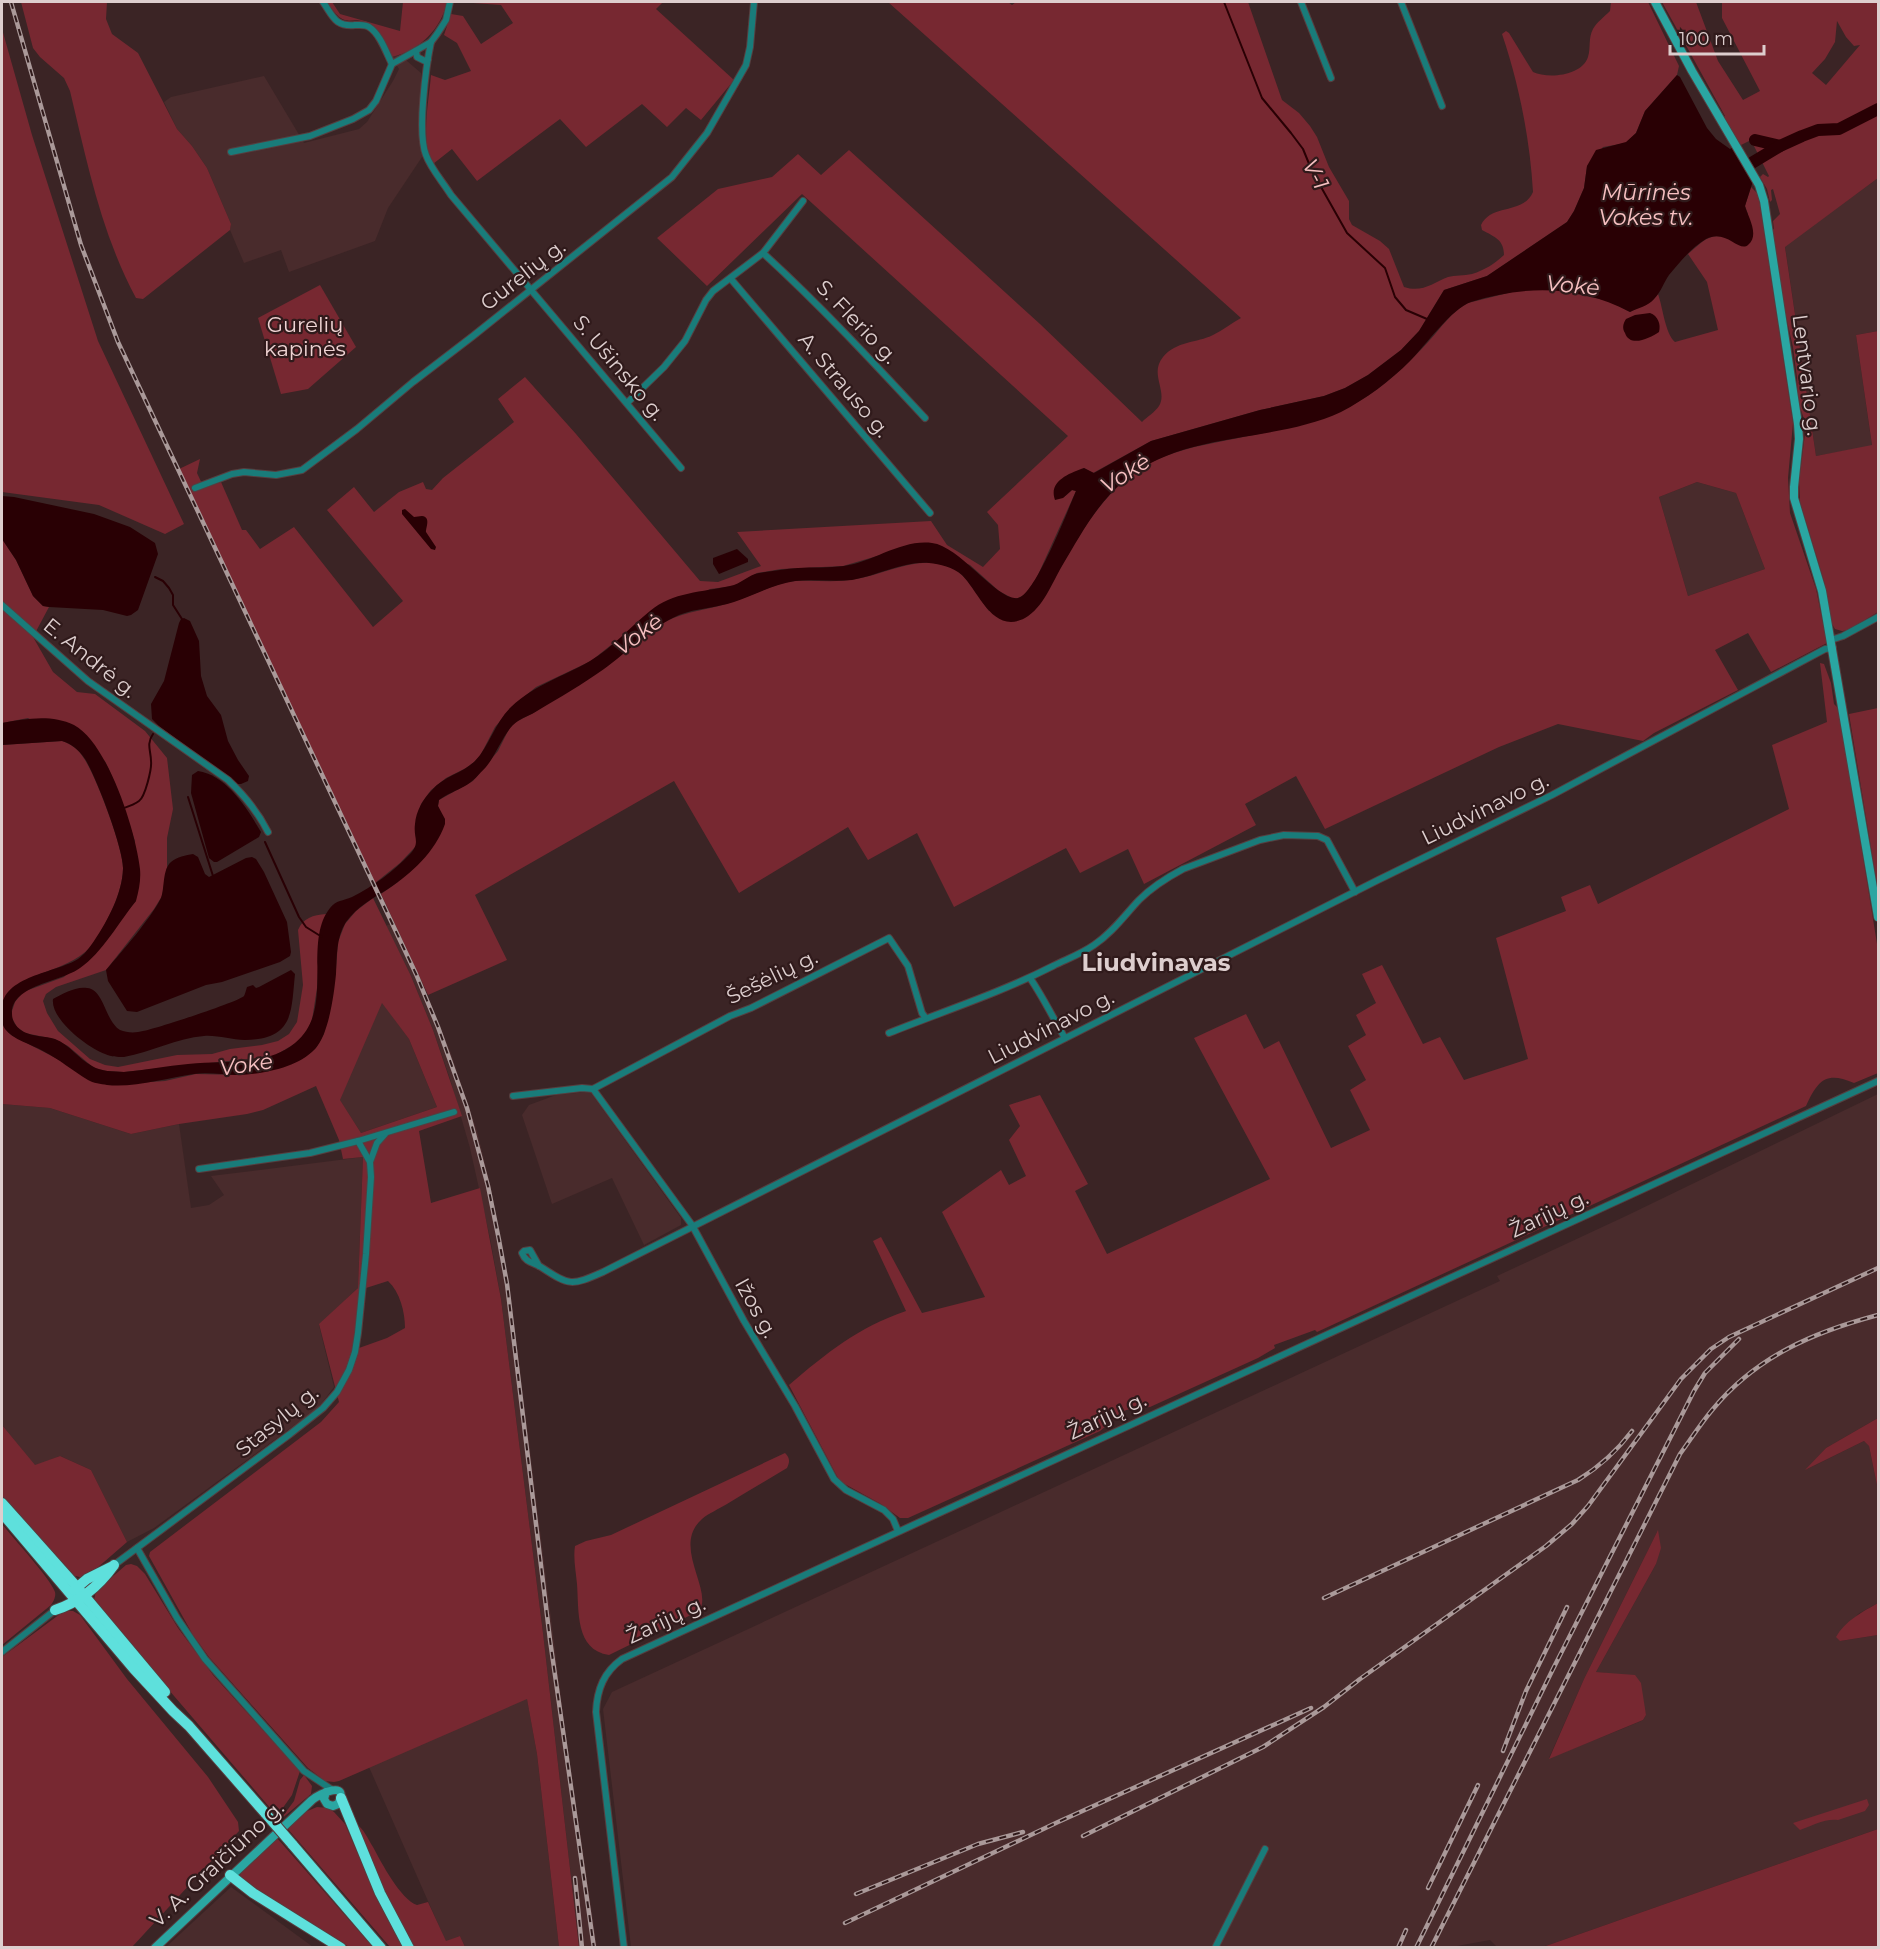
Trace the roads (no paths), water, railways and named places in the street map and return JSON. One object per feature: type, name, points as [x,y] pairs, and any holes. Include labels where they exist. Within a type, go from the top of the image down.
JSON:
[{"type":"highway","points":[[2,1503],[77,1594]]},
{"type":"highway","points":[[2,1513],[175,1704],[189,1726],[381,1947]]},
{"type":"highway","points":[[56,1610],[77,1594],[97,1574],[114,1565]]},
{"type":"highway","points":[[340,1798],[380,1893],[409,1947]]},
{"type":"highway","points":[[230,1875],[253,1893],[341,1947]]},
{"type":"main road","name":"Lentvario g.","points":[[1655,2],[1759,185],[1765,210],[1798,424],[1799,439],[1794,498],[1818,574],[1878,917]]},
{"type":"main road","points":[[326,1796],[337,1791],[340,1798]]},
{"type":"main road","name":"V. A. Graičiūno g.","points":[[155,1947],[303,1808],[326,1796],[336,1805],[340,1798]]},
{"type":"street","points":[[323,2],[342,26],[363,24],[369,27],[376,34],[392,64]]},
{"type":"street","points":[[231,152],[310,136],[362,115],[373,106],[392,64],[431,42],[446,20],[450,2]]},
{"type":"street","name":"Gurelių g.","points":[[195,488],[243,472],[276,475],[302,470],[357,429],[413,382],[627,214],[680,168],[707,133],[746,65],[754,2]]},
{"type":"street","points":[[1301,2],[1331,78]]},
{"type":"street","points":[[1401,2],[1442,106]]},
{"type":"street","name":"S. Ušinsko g.","points":[[431,42],[424,100],[423,141],[426,155],[451,195],[681,468]]},
{"type":"street","points":[[416,51],[419,59],[425,61],[428,59]]},
{"type":"street","points":[[627,403],[664,367],[685,340],[713,291],[763,253],[803,201]]},
{"type":"street","name":"S. Flerio g.","points":[[763,253],[807,293],[925,418]]},
{"type":"street","name":"A. Strauso g.","points":[[731,279],[930,513]]},
{"type":"street","name":"E. Andrė g.","points":[[2,605],[88,681],[213,769],[240,791],[256,810],[268,832]]},
{"type":"street","name":"Liudvinavo g.","points":[[539,1266],[564,1282],[577,1283],[603,1272],[1355,892],[1552,795],[1825,649],[1843,636],[1878,617]]},
{"type":"street","points":[[889,1033],[925,1017],[941,1014],[1030,978],[1092,947],[1116,927],[1139,900],[1183,868],[1260,840],[1284,835],[1318,836],[1327,840],[1355,892]]},
{"type":"street","name":"Šešėlių g.","points":[[593,1089],[726,1018],[889,938],[908,966],[925,1017]]},
{"type":"street","points":[[1030,978],[1065,1038]]},
{"type":"street","name":"Žarijų g.","points":[[624,1947],[596,1712],[598,1690],[610,1669],[632,1653],[1878,1080]]},
{"type":"street","points":[[513,1095],[582,1088],[593,1089]]},
{"type":"street","name":"Ižos g.","points":[[593,1089],[693,1225],[744,1321],[795,1406],[834,1479],[846,1490],[884,1510],[893,1519],[898,1531]]},
{"type":"street","points":[[199,1169],[279,1158],[358,1141],[454,1112]]},
{"type":"street","points":[[370,1162],[377,1143],[386,1132]]},
{"type":"street","points":[[358,1141],[370,1162]]},
{"type":"street","name":"Stasylų g.","points":[[114,1565],[298,1428],[323,1408],[337,1392],[349,1370],[358,1333],[371,1177],[370,1162]]},
{"type":"street","points":[[137,1548],[198,1650],[326,1796]]},
{"type":"street","points":[[2,1652],[56,1610]]},
{"type":"street","points":[[312,1778],[328,1786],[326,1796]]},
{"type":"street","points":[[1215,1947],[1265,1849]]},
{"type":"water","name":"Mūrinės Vokės tv.","points":[[1677,75],[1707,128],[1716,139],[1730,149],[1733,147],[1753,181],[1745,206],[1753,236],[1748,245],[1744,247],[1720,236],[1706,239],[1681,260],[1656,296],[1646,305],[1630,312],[1591,297],[1552,290],[1511,293],[1471,302],[1447,319],[1394,376],[1341,412],[1287,429],[1230,439],[1174,453],[1149,464],[1125,480],[1090,520],[1037,608],[1025,618],[1014,622],[1004,621],[995,616],[958,572],[946,566],[929,563],[900,566],[852,580],[787,582],[734,602],[686,613],[669,620],[596,675],[518,721],[509,730],[490,762],[476,778],[439,800],[438,806],[445,819],[445,824],[429,853],[406,876],[360,907],[346,922],[339,941],[334,992],[324,1034],[315,1049],[299,1061],[279,1069],[248,1074],[199,1073],[139,1084],[107,1085],[88,1080],[49,1054],[8,1033],[5,1029],[2,1022],[2,1010],[4,999],[10,990],[31,977],[78,959],[91,946],[113,906],[120,888],[123,869],[119,846],[108,813],[85,759],[72,746],[62,741],[2,745],[2,723],[38,718],[56,719],[74,725],[86,735],[98,750],[118,790],[133,833],[140,873],[136,901],[103,946],[88,962],[72,973],[38,985],[20,997],[14,1004],[12,1014],[15,1024],[28,1034],[55,1039],[92,1066],[108,1071],[124,1072],[188,1064],[244,1061],[284,1051],[295,1043],[307,1029],[314,1013],[317,995],[318,939],[322,922],[332,905],[352,897],[375,883],[410,854],[416,843],[417,814],[426,797],[442,781],[475,761],[505,713],[520,699],[598,656],[643,617],[668,600],[734,585],[759,573],[844,566],[910,544],[932,543],[943,546],[954,553],[1000,592],[1018,598],[1033,583],[1042,568],[1076,491],[1072,490],[1063,498],[1055,500],[1055,488],[1062,479],[1084,468],[1094,473],[1151,441],[1260,410],[1324,396],[1345,388],[1368,375],[1401,350],[1419,331],[1444,290],[1487,276],[1567,222],[1584,188],[1587,166],[1596,150],[1626,142],[1636,133],[1645,111]]},
{"type":"water","points":[[1650,313],[1658,321],[1659,332],[1636,341],[1628,338],[1623,328],[1626,319]]},
{"type":"water","points":[[2,496],[94,514],[130,527],[155,543],[158,554],[138,610],[127,616],[103,610],[43,606],[33,596],[16,560],[2,539]]},
{"type":"water","points":[[405,509],[414,517],[426,518],[426,532],[436,547],[435,550],[431,549],[402,514],[402,510]]},
{"type":"water","points":[[737,549],[748,559],[748,562],[719,574],[713,564],[713,558]]},
{"type":"water","points":[[184,618],[190,621],[199,641],[201,676],[207,696],[221,715],[228,741],[249,776],[248,781],[241,784],[237,784],[152,719],[151,704],[164,681],[179,623]]},
{"type":"water","points":[[198,771],[218,779],[227,786],[243,804],[261,832],[259,837],[217,862],[209,858],[191,793],[192,775]]},
{"type":"water","points":[[193,854],[198,857],[205,874],[209,877],[246,858],[256,859],[287,922],[290,956],[280,962],[222,982],[206,985],[137,1012],[127,1011],[108,981],[106,970],[156,907],[161,898],[168,865],[176,859]]},
{"type":"water","points":[[291,970],[295,974],[287,1021],[273,1035],[261,1038],[240,1040],[204,1036],[184,1039],[134,1055],[115,1057],[98,1051],[80,1039],[64,1024],[54,1007],[53,999],[74,989],[87,988],[93,990],[101,999],[115,1026],[123,1031],[137,1032],[179,1021],[227,1004],[244,996],[247,987],[253,985],[256,988],[259,987]]},
{"type":"waterway","name":"V-1","points":[[1224,2],[1262,98],[1303,149],[1312,171],[1347,233],[1385,268],[1395,297],[1406,310],[1427,319]]},
{"type":"waterway","name":"Vokė","points":[[1750,164],[1802,136],[1818,130],[1839,129],[1878,109]]},
{"type":"waterway","points":[[1755,140],[1780,146]]},
{"type":"waterway","points":[[155,577],[169,588],[173,595],[173,605],[182,619]]},
{"type":"waterway","points":[[121,809],[137,802],[144,794],[151,761],[149,744],[153,734]]},
{"type":"waterway","points":[[188,797],[213,876]]},
{"type":"waterway","points":[[265,842],[299,917],[306,927],[322,937]]},
{"type":"railway","points":[[11,2],[81,245],[118,342],[416,974],[467,1108],[488,1186],[507,1284],[550,1640],[594,1948]]},
{"type":"railway","points":[[1083,1836],[1263,1747],[1324,1707],[1546,1546],[1572,1524],[1588,1506],[1681,1379],[1711,1349],[1729,1337],[1878,1268]]},
{"type":"railway","points":[[1431,1948],[1680,1454],[1696,1431],[1730,1390],[1768,1360],[1809,1338],[1878,1315]]},
{"type":"railway","points":[[1416,1948],[1553,1669],[1694,1391],[1705,1373],[1739,1339]]},
{"type":"railway","points":[[1324,1598],[1578,1480],[1607,1458],[1632,1431]]},
{"type":"railway","points":[[1503,1751],[1526,1691],[1567,1607]]},
{"type":"railway","points":[[845,1923],[1058,1822],[1311,1708]]},
{"type":"railway","points":[[1428,1888],[1478,1785]]},
{"type":"railway","points":[[856,1894],[978,1844],[1023,1832]]},
{"type":"railway","points":[[575,1878],[582,1948]]},
{"type":"railway","points":[[1398,1948],[1406,1930]]},
{"type":"district","name":"Liudvinavas","points":[[1156,963]]},
{"type":"park label","name":"Gurelių kapinės","points":[[305,337]]}]
